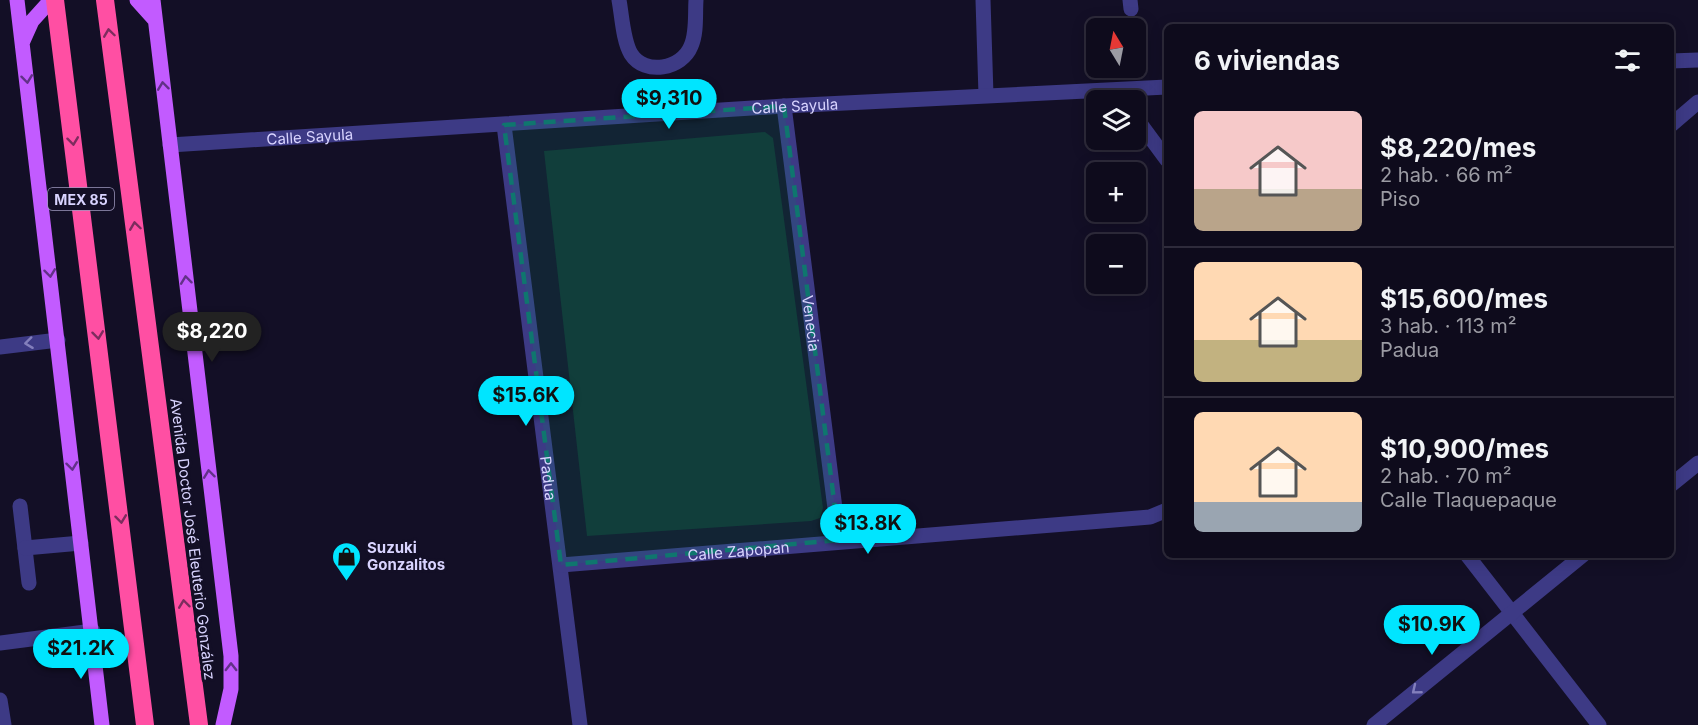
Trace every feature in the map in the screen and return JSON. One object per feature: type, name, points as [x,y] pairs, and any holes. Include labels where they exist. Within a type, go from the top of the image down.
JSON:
[{"type":"highway","name":"MEX 85","points":[[53,0],[106,399],[146,725]]},
{"type":"highway","name":"Avenida Doctor José Eleuterio González","points":[[105,0],[199,725]]},
{"type":"main road","points":[[17,0],[93,631],[102,725]]},
{"type":"main road","points":[[22,43],[32,21],[53,0]]},
{"type":"main road","points":[[137,0],[155,20]]},
{"type":"main road","name":"Avenida Doctor José Eleuterio González","points":[[153,0],[231,656],[231,689],[224,725]]},
{"type":"street","points":[[619,0],[629,52],[637,63],[650,67],[679,62],[690,49],[696,0]]},
{"type":"street","points":[[982,0],[986,95]]},
{"type":"street","points":[[1674,61],[1698,60]]},
{"type":"street","name":"Calle Sayula","points":[[1146,90],[1164,87]]},
{"type":"street","name":"Calle Sayula","points":[[170,145],[783,106],[986,95],[1086,95]]},
{"type":"street","points":[[1674,122],[1698,102]]},
{"type":"street","name":"Venecia","points":[[783,106],[839,540]]},
{"type":"street","name":"Padua","points":[[504,124],[580,725]]},
{"type":"street","points":[[1146,131],[1164,155]]},
{"type":"street","points":[[0,347],[58,340]]},
{"type":"street","points":[[1674,483],[1698,463]]},
{"type":"street","points":[[21,506],[29,583]]},
{"type":"street","name":"Calle Zapopan","points":[[561,565],[839,540],[1102,521],[1150,516],[1164,511]]},
{"type":"street","points":[[25,548],[81,543]]},
{"type":"street","points":[[1469,558],[1599,725]]},
{"type":"street","points":[[1374,725],[1579,558]]},
{"type":"street","points":[[0,643],[93,631]]},
{"type":"street","points":[[0,700],[4,725]]},
{"type":"highlighted area","points":[[784,106],[839,540],[561,565],[504,125]]},
{"type":"green space","points":[[765,132],[773,138],[823,508],[820,518],[811,521],[587,536],[544,151]]},
{"type":"place","name":"Suzuki Gonzalitos","points":[[346,582]]}]
